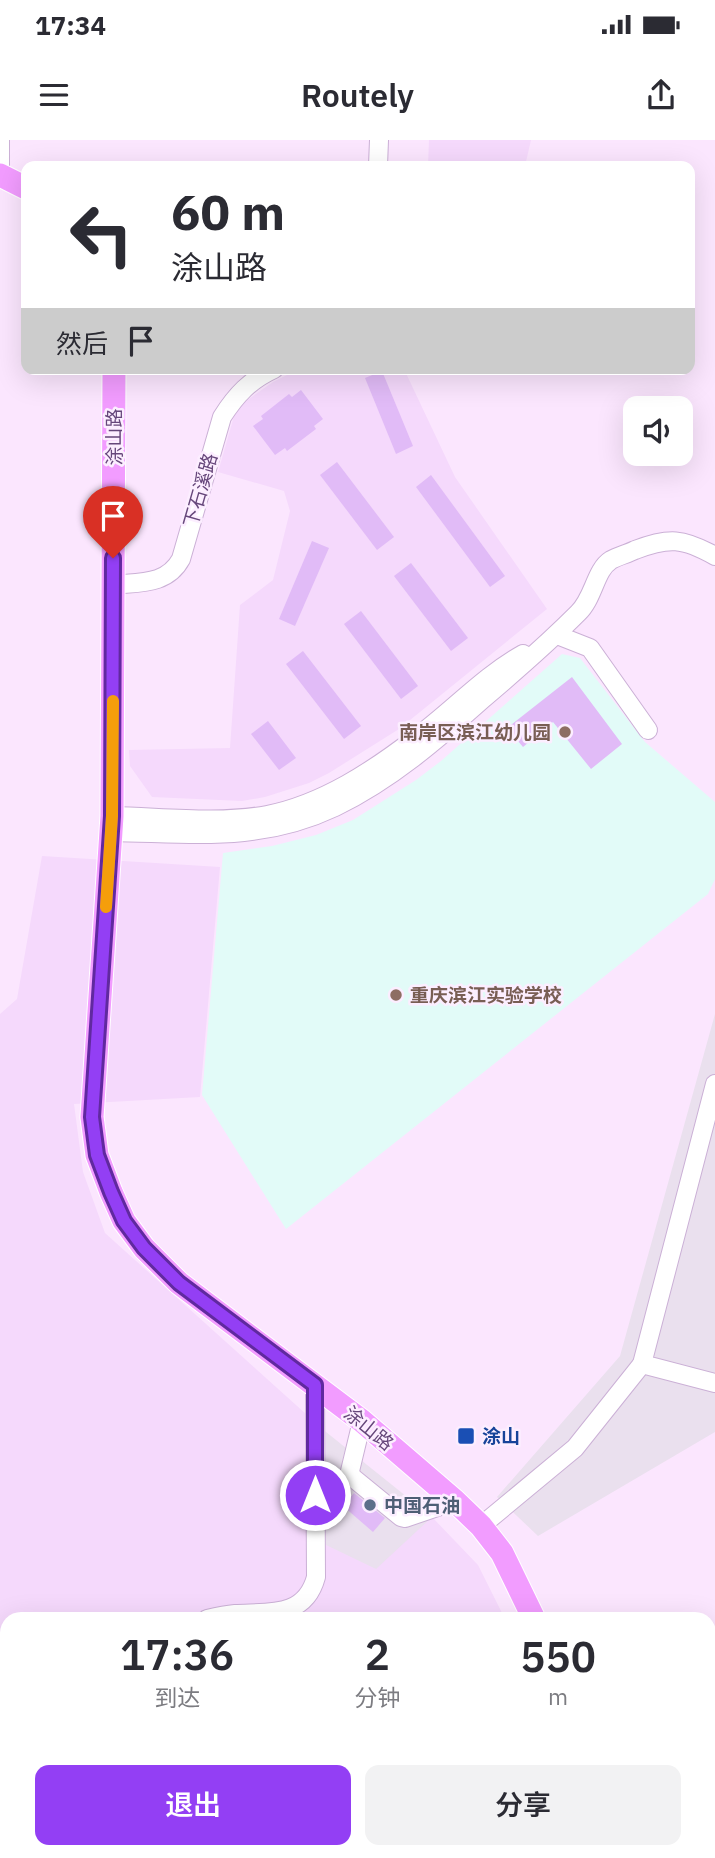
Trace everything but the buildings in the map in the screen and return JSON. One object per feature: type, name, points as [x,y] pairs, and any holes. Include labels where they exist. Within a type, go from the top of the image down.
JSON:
[{"type":"main road","points":[[0,175],[21,186]]},
{"type":"main road","name":"涂山路","points":[[114,375],[112,824],[92,1117],[97,1155],[124,1221],[144,1248],[179,1283],[362,1421],[455,1501],[481,1526],[502,1553],[531,1612]]},
{"type":"street","points":[[0,140],[0,175]]},
{"type":"street","points":[[378,161],[379,140]]},
{"type":"street","name":"下石溪路","points":[[113,585],[152,581],[170,574],[176,568],[181,559],[222,417],[247,384],[263,375]]},
{"type":"street","points":[[112,824],[268,815],[329,794],[390,757],[444,716],[500,667],[557,635],[590,600],[602,568],[613,559],[654,543],[667,541],[693,544],[715,556]]},
{"type":"street","points":[[557,635],[590,648],[648,730]]},
{"type":"street","points":[[481,1526],[575,1448],[642,1364],[715,1084]]},
{"type":"street","points":[[642,1364],[715,1383]]},
{"type":"street","points":[[278,1612],[290,1608],[309,1595],[316,1577],[315,1385]]},
{"type":"street","points":[[362,1421],[350,1471],[352,1477],[405,1518],[455,1501]]},
{"type":"shaded area","points":[[429,140],[531,140],[526,161],[428,161]]},
{"type":"shaded area","points":[[287,375],[407,375],[455,477],[547,609],[399,729],[309,783],[265,797],[242,801],[152,797],[130,766],[129,750],[230,748],[240,605],[273,580],[290,511],[284,491],[218,472],[234,416],[243,403]]},
{"type":"shaded area","name":"重庆滨江实验学校","points":[[562,654],[580,658],[645,742],[715,802],[715,879],[708,894],[286,1229],[202,1095],[223,853],[272,846],[316,835],[353,820],[441,761]]},
{"type":"shaded area","points":[[42,856],[220,867],[200,1097],[74,1104],[83,1172],[105,1233],[326,1432],[324,1544],[432,1517],[478,1565],[502,1612],[0,1612],[0,1014],[17,999]]},
{"type":"shaded area","points":[[715,1014],[715,1432],[538,1536],[497,1497],[620,1356]]},
{"type":"shaded area","points":[[326,1432],[432,1517],[376,1569],[324,1544]]},
{"type":"slow traffic","points":[[106,907],[112,816],[113,701]]},
{"type":"place","name":"南岸区滨江幼儿园","points":[[565,732]]},
{"type":"place","name":"重庆滨江实验学校","points":[[396,995]]},
{"type":"place","name":"涂山","points":[[466,1436]]},
{"type":"place","name":"中国石油","points":[[370,1505]]},
{"type":"route","points":[[113,558],[112,816],[92,1117],[97,1155],[124,1221],[144,1248],[179,1283],[315,1385],[315,1495]]}]
